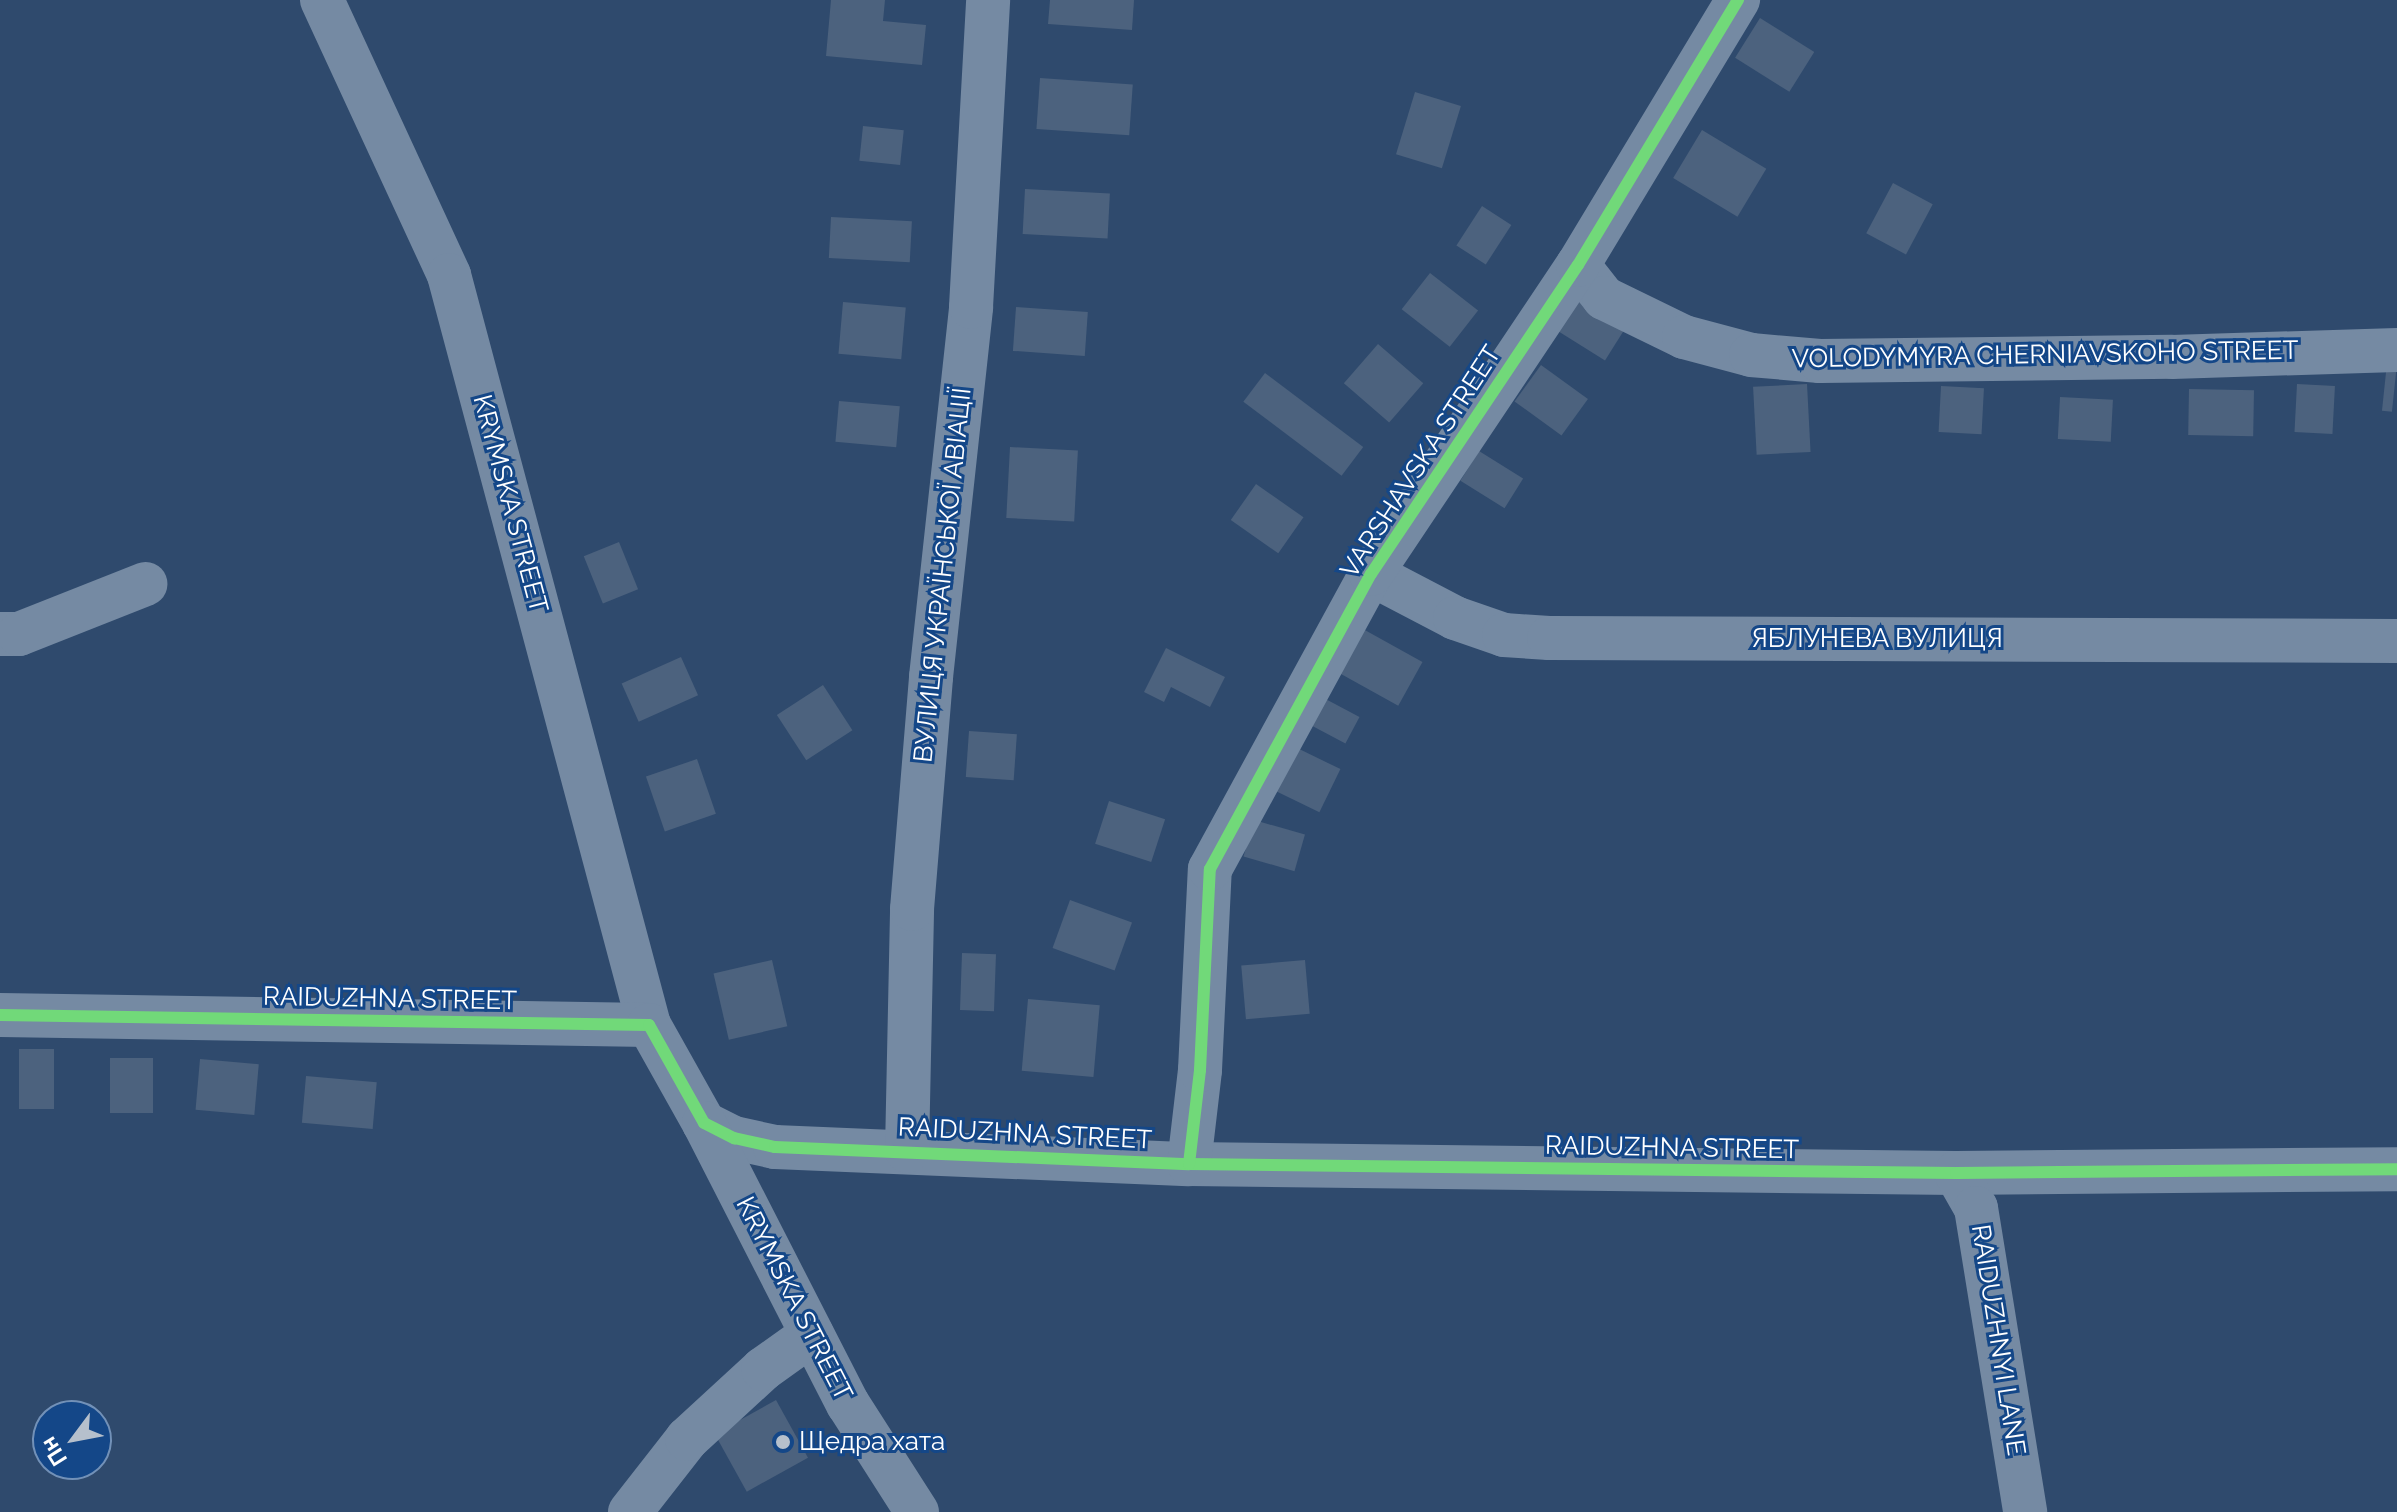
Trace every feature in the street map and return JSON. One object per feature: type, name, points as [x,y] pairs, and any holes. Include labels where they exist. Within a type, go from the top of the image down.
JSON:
[{"type":"street","name":"KRYMSKA STREET","points":[[322,0],[449,275],[649,1025]]},
{"type":"street","name":"ВУЛИЦЯ УКРАЇНСЬКОЇ АВІАЦІЇ","points":[[907,1151],[912,909],[931,677],[971,307],[988,0]]},
{"type":"street","name":"VARSHAVSKA STREET","points":[[1189,1164],[1200,1070],[1210,869],[1371,574],[1578,265],[1738,0]]},
{"type":"street","name":"VOLODYMYRA CHERNIAVSKOHO STREET","points":[[1578,265],[1604,298],[1684,337],[1751,355],[1820,361],[2172,357],[2397,350]]},
{"type":"street","name":"ЯБЛУНЕВА ВУЛИЦЯ","points":[[1371,574],[1455,618],[1504,635],[2397,641]]},
{"type":"street","points":[[0,634],[19,634],[145,584]]},
{"type":"street","name":"RAIDUZHNA STREET","points":[[0,1015],[649,1025]]},
{"type":"street","points":[[649,1025],[704,1123]]},
{"type":"street","name":"KRYMSKA STREET","points":[[704,1123],[848,1404],[917,1512]]},
{"type":"street","name":"RAIDUZHNA STREET","points":[[704,1123],[734,1138],[775,1147],[1189,1164],[1956,1173],[2397,1169]]},
{"type":"street","name":"RAIDUZHNYI LANE","points":[[1956,1173],[1976,1208],[2025,1512]]},
{"type":"street","points":[[630,1512],[687,1439],[763,1369],[812,1334]]},
{"type":"building","points":[[831,0],[885,0],[883,21],[926,25],[922,65],[826,56]]},
{"type":"building","points":[[1050,0],[1134,0],[1132,30],[1048,24]]},
{"type":"building","points":[[1760,18],[1814,52],[1789,92],[1735,58]]},
{"type":"building","points":[[1040,78],[1133,84],[1129,135],[1036,129]]},
{"type":"building","points":[[1415,92],[1461,106],[1442,168],[1396,154]]},
{"type":"building","points":[[863,126],[904,130],[900,165],[859,161]]},
{"type":"building","points":[[1702,130],[1766,169],[1737,217],[1673,178]]},
{"type":"building","points":[[1893,183],[1933,204],[1906,254],[1866,233]]},
{"type":"building","points":[[1025,189],[1110,193],[1108,238],[1023,234]]},
{"type":"building","points":[[1482,206],[1511,225],[1486,264],[1456,245]]},
{"type":"building","points":[[831,217],[912,221],[910,262],[829,258]]},
{"type":"building","points":[[1430,273],[1478,311],[1450,347],[1402,309]]},
{"type":"building","points":[[1580,293],[1628,323],[1605,361],[1557,330]]},
{"type":"building","points":[[843,302],[906,307],[901,359],[838,354]]},
{"type":"building","points":[[1016,307],[1088,312],[1085,356],[1013,351]]},
{"type":"building","points":[[1378,344],[1423,383],[1389,423],[1344,383]]},
{"type":"building","points":[[2387,363],[2397,364],[2392,412],[2382,411]]},
{"type":"building","points":[[1541,365],[1588,399],[1561,435],[1515,401]]},
{"type":"building","points":[[1265,373],[1363,447],[1342,476],[1243,402]]},
{"type":"building","points":[[1807,384],[1811,452],[1757,455],[1753,387]]},
{"type":"building","points":[[2297,384],[2335,386],[2332,434],[2294,432]]},
{"type":"building","points":[[1941,386],[1984,388],[1982,434],[1939,432]]},
{"type":"building","points":[[2189,389],[2254,390],[2253,436],[2188,435]]},
{"type":"building","points":[[2060,397],[2113,400],[2111,442],[2058,439]]},
{"type":"building","points":[[839,401],[900,406],[896,447],[835,442]]},
{"type":"building","points":[[1010,447],[1078,451],[1074,521],[1006,518]]},
{"type":"building","points":[[1479,451],[1523,479],[1505,508],[1460,481]]},
{"type":"building","points":[[1256,484],[1304,517],[1278,553],[1231,520]]},
{"type":"building","points":[[619,542],[638,589],[603,604],[584,556]]},
{"type":"building","points":[[1363,629],[1422,662],[1398,706],[1339,673]]},
{"type":"building","points":[[1166,648],[1225,677],[1210,707],[1171,687],[1164,702],[1144,692]]},
{"type":"building","points":[[681,657],[698,695],[639,722],[622,683]]},
{"type":"building","points":[[823,685],[852,730],[806,760],[777,715]]},
{"type":"building","points":[[1318,695],[1359,717],[1345,744],[1304,721]]},
{"type":"building","points":[[969,731],[1017,734],[1014,780],[966,777]]},
{"type":"building","points":[[1291,745],[1340,769],[1319,812],[1270,788]]},
{"type":"building","points":[[697,759],[716,814],[665,831],[646,777]]},
{"type":"building","points":[[1109,801],[1165,819],[1151,862],[1095,844]]},
{"type":"building","points":[[1254,820],[1305,835],[1294,871],[1244,857]]},
{"type":"building","points":[[1070,900],[1132,923],[1115,970],[1053,948]]},
{"type":"building","points":[[962,953],[996,954],[994,1011],[960,1010]]},
{"type":"building","points":[[772,960],[787,1026],[729,1040],[714,973]]},
{"type":"building","points":[[1305,960],[1310,1014],[1246,1019],[1241,966]]},
{"type":"building","points":[[1028,999],[1100,1005],[1093,1077],[1022,1071]]},
{"type":"building","points":[[19,1049],[54,1049],[54,1109],[19,1109]]},
{"type":"building","points":[[110,1058],[153,1058],[153,1113],[110,1113]]},
{"type":"building","points":[[200,1059],[259,1064],[254,1115],[196,1110]]},
{"type":"building","points":[[306,1076],[377,1082],[373,1129],[302,1123]]},
{"type":"building","points":[[776,1400],[808,1458],[747,1492],[715,1434]]},
{"type":"cycle path","points":[[1189,1164],[1200,1070],[1210,869],[1371,574],[1578,265],[1738,0]]},
{"type":"cycle path","points":[[0,1015],[649,1025],[704,1123],[734,1138],[775,1147],[1189,1164],[1956,1173],[2397,1169]]},
{"type":"place","name":"Щедра хата","points":[[783,1442]]}]
